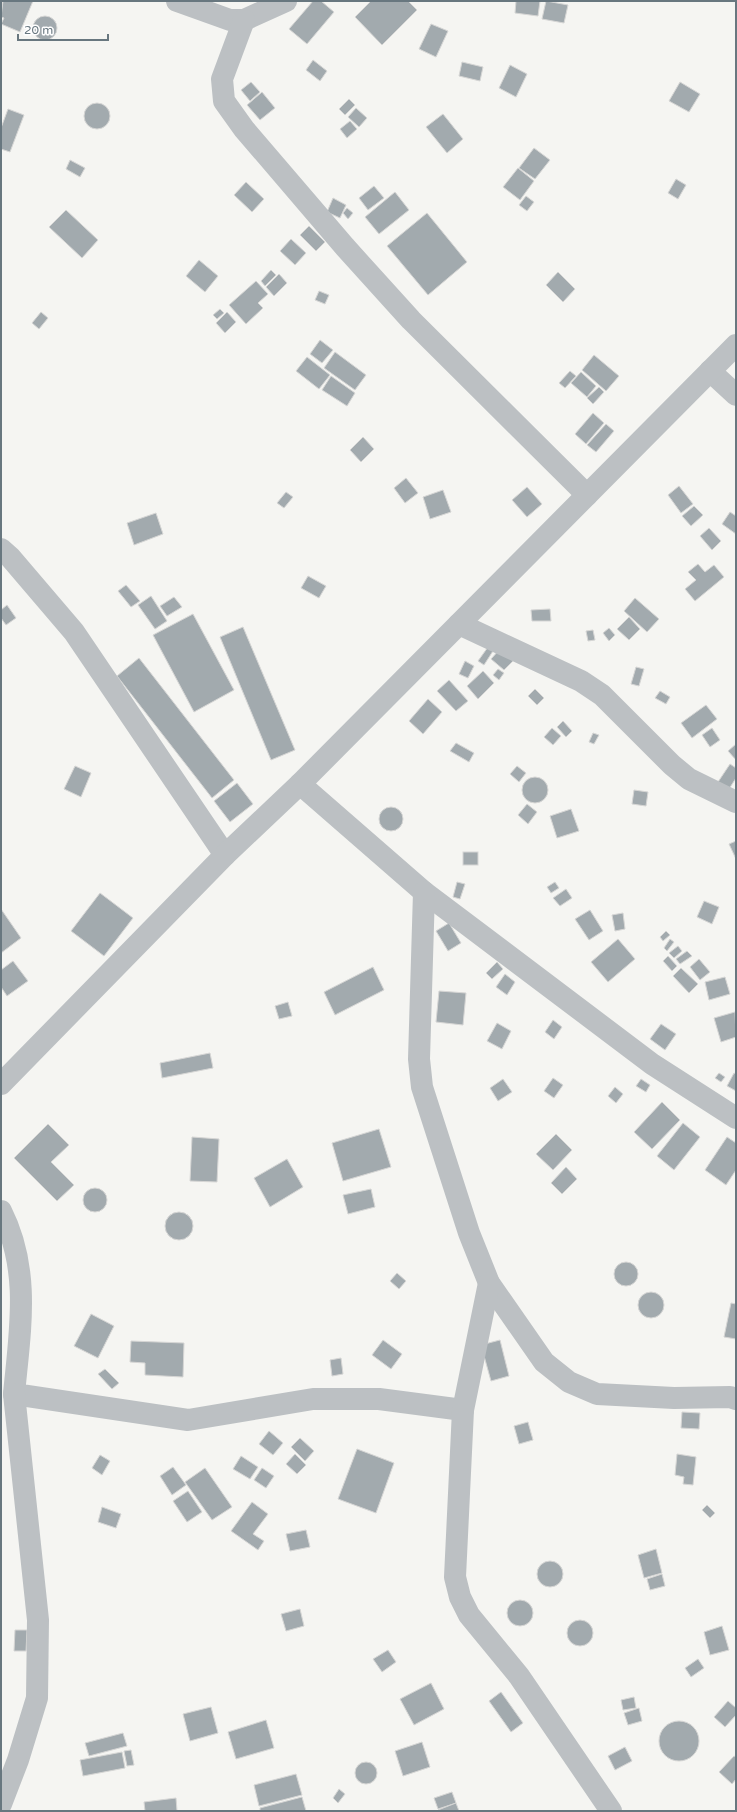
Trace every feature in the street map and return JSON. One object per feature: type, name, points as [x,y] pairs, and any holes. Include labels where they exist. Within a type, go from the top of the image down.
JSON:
[{"type":"street","points":[[177,1],[230,20],[244,20],[286,1]]},
{"type":"street","points":[[244,20],[222,79],[224,101],[244,129],[345,247],[411,320],[587,495]]},
{"type":"street","points":[[1,1084],[225,855],[300,784],[736,345]]},
{"type":"street","points":[[710,371],[736,395]]},
{"type":"street","points":[[1,549],[10,557],[74,632],[225,855]]},
{"type":"street","points":[[458,624],[581,681],[602,695],[672,765],[689,778],[736,802]]},
{"type":"street","points":[[300,784],[424,892],[652,1064],[736,1118]]},
{"type":"street","points":[[424,892],[419,1059],[422,1087],[469,1233],[489,1283],[544,1362],[569,1382],[597,1394],[674,1398],[730,1397],[736,1399]]},
{"type":"street","points":[[1,1211],[10,1228],[20,1272],[22,1311],[14,1394],[38,1620],[37,1698],[18,1760],[1,1804]]},
{"type":"street","points":[[489,1283],[463,1410],[455,1577],[460,1597],[469,1615],[519,1676],[611,1811]]},
{"type":"street","points":[[14,1394],[188,1420],[313,1399],[379,1399],[463,1410]]},
{"type":"building","points":[[3,1],[33,1],[20,32],[1,24],[4,18],[1,17]]},
{"type":"building","points":[[313,1],[321,1],[334,12],[307,44],[289,29]]},
{"type":"building","points":[[371,1],[408,1],[417,10],[382,45],[355,17]]},
{"type":"building","points":[[516,1],[540,1],[538,16],[515,13]]},
{"type":"building","points":[[546,1],[568,5],[564,23],[542,19]]},
{"type":"building","points":[[45,16],[54,19],[57,28],[54,37],[45,40],[36,37],[33,28],[36,19]]},
{"type":"building","points":[[431,24],[448,31],[436,57],[419,49]]},
{"type":"building","points":[[313,60],[327,71],[320,81],[306,70]]},
{"type":"building","points":[[462,62],[483,67],[480,81],[459,76]]},
{"type":"building","points":[[510,65],[527,74],[516,97],[499,88]]},
{"type":"building","points":[[251,82],[260,92],[250,101],[241,90]]},
{"type":"building","points":[[680,82],[700,94],[689,112],[669,101]]},
{"type":"building","points":[[262,92],[275,108],[260,120],[247,105]]},
{"type":"building","points":[[349,99],[355,105],[345,115],[339,109]]},
{"type":"building","points":[[97,103],[106,107],[110,116],[106,125],[97,129],[88,125],[84,116],[88,107]]},
{"type":"building","points":[[356,108],[367,118],[359,127],[348,117]]},
{"type":"building","points":[[8,109],[24,115],[10,152],[1,149],[1,128]]},
{"type":"building","points":[[443,114],[463,139],[447,153],[426,127]]},
{"type":"building","points":[[350,121],[357,129],[347,138],[340,129]]},
{"type":"building","points":[[534,148],[550,160],[535,179],[519,168]]},
{"type":"building","points":[[70,160],[85,168],[80,177],[66,169]]},
{"type":"building","points":[[518,168],[534,181],[520,200],[503,187]]},
{"type":"building","points":[[676,179],[686,185],[678,199],[668,193]]},
{"type":"building","points":[[246,182],[264,199],[252,212],[234,195]]},
{"type":"building","points":[[374,186],[384,198],[368,210],[359,198]]},
{"type":"building","points":[[395,192],[409,210],[379,234],[365,217]]},
{"type":"building","points":[[526,196],[534,202],[527,211],[519,205]]},
{"type":"building","points":[[333,198],[346,205],[340,218],[327,212]]},
{"type":"building","points":[[347,208],[353,213],[348,219],[343,213]]},
{"type":"building","points":[[66,210],[98,240],[82,258],[49,227]]},
{"type":"building","points":[[427,213],[467,262],[428,295],[387,246]]},
{"type":"building","points":[[309,226],[325,242],[316,251],[300,235]]},
{"type":"building","points":[[291,239],[306,253],[295,265],[280,251]]},
{"type":"building","points":[[199,260],[218,276],[205,292],[186,276]]},
{"type":"building","points":[[271,270],[276,275],[265,286],[261,281]]},
{"type":"building","points":[[558,272],[575,289],[563,302],[546,285]]},
{"type":"building","points":[[279,274],[287,283],[274,296],[266,287]]},
{"type":"building","points":[[256,281],[268,294],[258,303],[263,308],[246,324],[229,305]]},
{"type":"building","points":[[319,291],[329,295],[325,304],[315,300]]},
{"type":"building","points":[[220,309],[224,313],[217,319],[213,315]]},
{"type":"building","points":[[41,312],[48,318],[39,329],[32,323]]},
{"type":"building","points":[[227,312],[236,322],[225,333],[216,323]]},
{"type":"building","points":[[320,340],[333,350],[322,363],[310,354]]},
{"type":"building","points":[[335,352],[366,375],[355,390],[324,368]]},
{"type":"building","points":[[594,355],[619,376],[606,391],[582,370]]},
{"type":"building","points":[[307,357],[330,375],[319,389],[296,371]]},
{"type":"building","points":[[570,371],[576,376],[565,388],[559,383]]},
{"type":"building","points":[[581,372],[596,386],[587,397],[571,383]]},
{"type":"building","points":[[331,376],[355,393],[347,406],[322,390]]},
{"type":"building","points":[[599,387],[604,392],[593,404],[587,398]]},
{"type":"building","points":[[593,413],[604,423],[586,444],[575,434]]},
{"type":"building","points":[[606,424],[614,431],[596,452],[587,445]]},
{"type":"building","points":[[363,437],[374,449],[361,462],[350,450]]},
{"type":"building","points":[[406,478],[418,493],[405,503],[394,488]]},
{"type":"building","points":[[679,486],[693,504],[681,513],[668,495]]},
{"type":"building","points":[[527,487],[542,504],[527,517],[512,500]]},
{"type":"building","points":[[443,490],[451,512],[430,519],[423,497]]},
{"type":"building","points":[[286,492],[293,497],[284,508],[277,503]]},
{"type":"building","points":[[694,506],[703,515],[691,526],[682,516]]},
{"type":"building","points":[[730,512],[736,516],[736,534],[722,524]]},
{"type":"building","points":[[156,513],[163,534],[134,545],[127,523]]},
{"type":"building","points":[[709,528],[721,541],[712,550],[700,536]]},
{"type":"building","points":[[698,564],[705,572],[714,565],[724,577],[695,601],[685,589],[696,580],[688,572]]},
{"type":"building","points":[[308,576],[326,586],[319,598],[301,588]]},
{"type":"building","points":[[126,585],[140,601],[131,607],[118,591]]},
{"type":"building","points":[[151,596],[167,621],[155,629],[138,605]]},
{"type":"building","points":[[174,597],[182,607],[167,616],[160,606]]},
{"type":"building","points":[[635,598],[659,619],[647,632],[624,611]]},
{"type":"building","points":[[7,605],[16,618],[6,625],[1,618],[1,610]]},
{"type":"building","points":[[550,609],[551,621],[532,621],[531,610]]},
{"type":"building","points":[[193,614],[234,690],[194,712],[153,635]]},
{"type":"building","points":[[629,617],[640,629],[629,640],[617,629]]},
{"type":"building","points":[[243,627],[295,750],[271,760],[220,637]]},
{"type":"building","points":[[609,628],[615,635],[609,641],[603,633]]},
{"type":"building","points":[[593,630],[595,640],[588,641],[586,631]]},
{"type":"building","points":[[488,647],[493,651],[484,665],[478,661]]},
{"type":"building","points":[[500,649],[513,661],[504,670],[491,659]]},
{"type":"building","points":[[139,658],[234,780],[212,798],[117,676]]},
{"type":"building","points":[[465,661],[474,666],[468,678],[459,674]]},
{"type":"building","points":[[636,667],[644,669],[639,686],[631,684]]},
{"type":"building","points":[[498,669],[504,673],[499,680],[493,675]]},
{"type":"building","points":[[483,671],[494,683],[478,699],[467,686]]},
{"type":"building","points":[[449,680],[468,701],[456,711],[437,691]]},
{"type":"building","points":[[535,689],[544,698],[537,705],[528,696]]},
{"type":"building","points":[[660,691],[670,697],[666,704],[655,698]]},
{"type":"building","points":[[428,699],[442,712],[423,734],[409,721]]},
{"type":"building","points":[[706,705],[717,719],[692,738],[681,723]]},
{"type":"building","points":[[563,721],[572,731],[566,737],[557,727]]},
{"type":"building","points":[[552,728],[561,736],[553,745],[544,737]]},
{"type":"building","points":[[712,728],[720,740],[710,747],[702,735]]},
{"type":"building","points":[[593,733],[599,735],[594,744],[589,742]]},
{"type":"building","points":[[456,743],[474,753],[469,762],[450,751]]},
{"type":"building","points":[[736,744],[736,760],[728,751]]},
{"type":"building","points":[[730,764],[736,768],[736,778],[729,789],[718,782]]},
{"type":"building","points":[[75,766],[91,773],[81,797],[64,789]]},
{"type":"building","points":[[517,766],[526,773],[519,782],[510,774]]},
{"type":"building","points":[[535,777],[544,781],[548,790],[544,799],[535,803],[526,799],[522,790],[526,781]]},
{"type":"building","points":[[237,783],[253,804],[230,822],[214,801]]},
{"type":"building","points":[[634,790],[648,792],[646,806],[632,804]]},
{"type":"building","points":[[527,804],[537,812],[528,824],[518,815]]},
{"type":"building","points":[[391,807],[396,808],[402,814],[402,824],[396,830],[391,831],[386,830],[380,824],[379,819],[380,814],[386,808]]},
{"type":"building","points":[[571,809],[579,831],[557,838],[550,816]]},
{"type":"building","points":[[736,841],[736,859],[729,844]]},
{"type":"building","points":[[463,852],[478,852],[478,865],[463,865]]},
{"type":"building","points":[[457,882],[465,884],[460,899],[453,897]]},
{"type":"building","points":[[555,882],[559,888],[551,893],[547,887]]},
{"type":"building","points":[[566,889],[572,898],[560,906],[553,898]]},
{"type":"building","points":[[100,893],[133,918],[104,956],[71,931]]},
{"type":"building","points":[[704,901],[719,907],[712,924],[697,917]]},
{"type":"building","points":[[1,909],[21,938],[1,953]]},
{"type":"building","points":[[590,910],[603,931],[589,940],[575,919]]},
{"type":"building","points":[[623,913],[625,929],[615,931],[612,915]]},
{"type":"building","points":[[449,923],[461,943],[448,951],[436,931]]},
{"type":"building","points":[[666,931],[670,935],[663,941],[660,937]]},
{"type":"building","points":[[618,939],[635,959],[608,982],[591,962]]},
{"type":"building","points":[[670,939],[674,942],[667,951],[664,948]]},
{"type":"building","points":[[678,946],[682,951],[674,958],[669,953]]},
{"type":"building","points":[[687,951],[692,956],[680,964],[676,959]]},
{"type":"building","points":[[668,956],[677,966],[672,971],[663,961]]},
{"type":"building","points":[[699,959],[710,972],[700,980],[690,967]]},
{"type":"building","points":[[13,961],[28,981],[7,996],[1,987],[1,970]]},
{"type":"building","points":[[497,962],[503,969],[492,979],[486,973]]},
{"type":"building","points":[[373,967],[384,990],[335,1015],[324,992]]},
{"type":"building","points":[[681,968],[698,984],[689,993],[673,976]]},
{"type":"building","points":[[505,974],[515,982],[507,995],[496,987]]},
{"type":"building","points":[[725,977],[730,994],[709,1000],[705,982]]},
{"type":"building","points":[[439,991],[466,993],[463,1025],[436,1022]]},
{"type":"building","points":[[288,1002],[292,1016],[279,1019],[275,1006]]},
{"type":"building","points":[[735,1012],[736,1037],[721,1042],[714,1018]]},
{"type":"building","points":[[553,1020],[562,1027],[554,1039],[545,1032]]},
{"type":"building","points":[[497,1023],[511,1031],[502,1049],[487,1041]]},
{"type":"building","points":[[661,1024],[676,1034],[665,1050],[650,1039]]},
{"type":"building","points":[[210,1053],[213,1068],[162,1078],[160,1063]]},
{"type":"building","points":[[719,1073],[725,1077],[721,1082],[715,1078]]},
{"type":"building","points":[[734,1073],[736,1074],[736,1091],[727,1086]]},
{"type":"building","points":[[553,1078],[563,1085],[554,1098],[544,1091]]},
{"type":"building","points":[[503,1079],[512,1092],[498,1101],[490,1088]]},
{"type":"building","points":[[641,1079],[650,1085],[646,1092],[636,1086]]},
{"type":"building","points":[[615,1087],[623,1094],[616,1103],[608,1096]]},
{"type":"building","points":[[662,1102],[680,1120],[652,1149],[634,1132]]},
{"type":"building","points":[[683,1123],[700,1137],[674,1170],[657,1156]]},
{"type":"building","points":[[48,1124],[69,1145],[51,1162],[74,1185],[57,1201],[14,1158]]},
{"type":"building","points":[[379,1129],[391,1167],[343,1181],[332,1143]]},
{"type":"building","points":[[556,1134],[572,1150],[553,1170],[536,1154]]},
{"type":"building","points":[[192,1137],[219,1139],[217,1182],[190,1181]]},
{"type":"building","points":[[727,1137],[736,1143],[736,1170],[726,1185],[705,1170]]},
{"type":"building","points":[[287,1159],[303,1187],[270,1207],[254,1178]]},
{"type":"building","points":[[566,1167],[577,1179],[562,1194],[551,1183]]},
{"type":"building","points":[[95,1188],[100,1189],[106,1195],[106,1205],[100,1211],[95,1212],[90,1211],[84,1205],[83,1200],[84,1195],[90,1189]]},
{"type":"building","points":[[371,1189],[375,1207],[348,1214],[343,1195]]},
{"type":"building","points":[[179,1212],[189,1216],[193,1226],[189,1236],[179,1240],[169,1236],[165,1226],[169,1216]]},
{"type":"building","points":[[621,1262],[631,1262],[638,1269],[638,1279],[631,1286],[621,1286],[614,1279],[614,1269]]},
{"type":"building","points":[[397,1273],[406,1281],[399,1289],[390,1281]]},
{"type":"building","points":[[651,1292],[660,1296],[664,1305],[660,1314],[651,1318],[642,1314],[638,1305],[642,1296]]},
{"type":"building","points":[[731,1303],[736,1304],[736,1339],[724,1337]]},
{"type":"building","points":[[91,1314],[114,1326],[98,1358],[74,1346]]},
{"type":"building","points":[[383,1340],[402,1354],[391,1369],[372,1355]]},
{"type":"building","points":[[500,1340],[509,1376],[491,1381],[481,1345]]},
{"type":"building","points":[[131,1341],[184,1343],[183,1377],[145,1375],[145,1363],[130,1362]]},
{"type":"building","points":[[341,1358],[343,1374],[332,1376],[330,1360]]},
{"type":"building","points":[[105,1369],[119,1383],[112,1389],[98,1374]]},
{"type":"building","points":[[682,1412],[700,1413],[699,1429],[681,1428]]},
{"type":"building","points":[[528,1422],[533,1440],[519,1444],[514,1426]]},
{"type":"building","points":[[269,1431],[283,1443],[273,1455],[259,1444]]},
{"type":"building","points":[[300,1438],[314,1451],[305,1461],[291,1447]]},
{"type":"building","points":[[357,1449],[394,1463],[376,1513],[338,1499]]},
{"type":"building","points":[[295,1454],[306,1465],[297,1474],[286,1464]]},
{"type":"building","points":[[677,1454],[696,1457],[693,1485],[683,1484],[684,1477],[675,1475]]},
{"type":"building","points":[[100,1455],[110,1461],[102,1475],[92,1468]]},
{"type":"building","points":[[241,1456],[258,1467],[250,1479],[233,1469]]},
{"type":"building","points":[[173,1467],[186,1485],[172,1495],[160,1476]]},
{"type":"building","points":[[205,1468],[232,1507],[212,1520],[185,1482]]},
{"type":"building","points":[[262,1468],[274,1476],[266,1488],[254,1480]]},
{"type":"building","points":[[188,1491],[202,1512],[187,1522],[173,1501]]},
{"type":"building","points":[[252,1502],[268,1514],[253,1534],[264,1541],[258,1550],[231,1531]]},
{"type":"building","points":[[707,1505],[715,1513],[710,1518],[702,1510]]},
{"type":"building","points":[[102,1507],[121,1514],[116,1528],[98,1522]]},
{"type":"building","points":[[306,1530],[310,1547],[290,1551],[286,1534]]},
{"type":"building","points":[[656,1549],[662,1573],[644,1578],[638,1555]]},
{"type":"building","points":[[550,1561],[559,1565],[563,1574],[559,1583],[550,1587],[541,1583],[537,1574],[541,1565]]},
{"type":"building","points":[[662,1574],[665,1586],[650,1590],[647,1579]]},
{"type":"building","points":[[520,1600],[529,1604],[533,1613],[529,1622],[520,1626],[511,1622],[507,1613],[511,1604]]},
{"type":"building","points":[[300,1609],[304,1626],[286,1631],[281,1614]]},
{"type":"building","points":[[580,1620],[589,1624],[593,1633],[589,1642],[580,1646],[571,1642],[567,1633],[571,1624]]},
{"type":"building","points":[[722,1626],[729,1650],[710,1655],[704,1632]]},
{"type":"building","points":[[15,1630],[27,1630],[26,1651],[14,1651]]},
{"type":"building","points":[[388,1650],[396,1662],[382,1672],[373,1659]]},
{"type":"building","points":[[698,1659],[704,1668],[691,1677],[685,1668]]},
{"type":"building","points":[[431,1683],[444,1709],[414,1725],[400,1699]]},
{"type":"building","points":[[501,1692],[523,1723],[511,1732],[489,1701]]},
{"type":"building","points":[[634,1697],[636,1708],[623,1710],[621,1700]]},
{"type":"building","points":[[728,1701],[736,1708],[736,1715],[725,1727],[714,1717]]},
{"type":"building","points":[[211,1707],[218,1733],[190,1741],[183,1714]]},
{"type":"building","points":[[639,1708],[642,1721],[628,1725],[624,1713]]},
{"type":"building","points":[[266,1720],[274,1748],[236,1759],[228,1732]]},
{"type":"building","points":[[683,1721],[690,1724],[696,1730],[699,1741],[698,1749],[690,1758],[683,1761],[675,1761],[668,1758],[660,1749],[659,1737],[662,1730],[671,1722]]},
{"type":"building","points":[[123,1733],[127,1746],[89,1756],[85,1743]]},
{"type":"building","points":[[422,1742],[430,1767],[403,1776],[395,1751]]},
{"type":"building","points":[[625,1747],[632,1761],[615,1770],[608,1756]]},
{"type":"building","points":[[131,1750],[134,1765],[127,1766],[124,1751]]},
{"type":"building","points":[[122,1752],[125,1768],[83,1776],[80,1760]]},
{"type":"building","points":[[734,1756],[736,1757],[736,1779],[732,1784],[719,1772]]},
{"type":"building","points":[[366,1762],[374,1765],[377,1773],[374,1781],[366,1784],[358,1781],[355,1773],[358,1765]]},
{"type":"building","points":[[296,1774],[302,1795],[259,1806],[254,1785]]},
{"type":"building","points":[[339,1789],[345,1794],[338,1803],[333,1798]]},
{"type":"building","points":[[452,1792],[456,1803],[438,1809],[434,1798]]},
{"type":"building","points":[[302,1797],[306,1811],[260,1811],[260,1808]]},
{"type":"building","points":[[176,1798],[177,1811],[145,1811],[144,1802]]},
{"type":"building","points":[[456,1803],[459,1811],[438,1810]]}]
